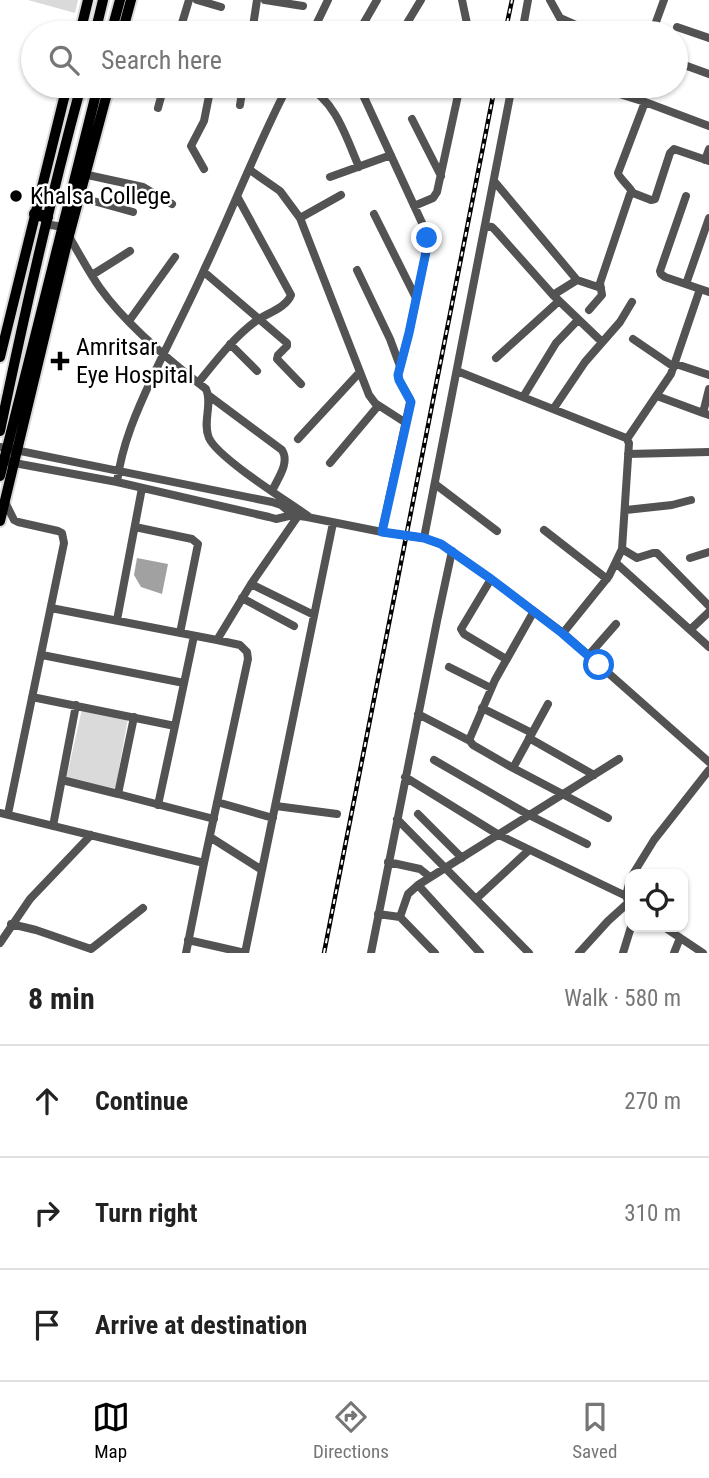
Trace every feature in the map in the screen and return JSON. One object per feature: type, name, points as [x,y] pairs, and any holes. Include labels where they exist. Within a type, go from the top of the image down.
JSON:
[{"type":"main road","points":[[83,21],[88,0]]},
{"type":"main road","points":[[98,21],[103,0]]},
{"type":"main road","points":[[114,21],[120,0]]},
{"type":"main road","points":[[125,21],[131,0]]},
{"type":"main road","points":[[0,431],[65,98]]},
{"type":"main road","points":[[0,357],[77,98]]},
{"type":"main road","points":[[66,232],[79,197],[96,98]]},
{"type":"main road","points":[[0,476],[81,174],[105,98]]},
{"type":"main road","points":[[0,521],[5,502],[7,455]]},
{"type":"street","points":[[182,21],[188,0]]},
{"type":"street","points":[[197,0],[221,7]]},
{"type":"street","points":[[254,21],[257,0]]},
{"type":"street","points":[[265,0],[303,6]]},
{"type":"street","points":[[318,21],[328,0]]},
{"type":"street","points":[[365,21],[377,0]]},
{"type":"street","points":[[409,21],[421,0]]},
{"type":"street","points":[[463,0],[467,21]]},
{"type":"street","points":[[524,21],[528,0]]},
{"type":"street","points":[[550,0],[560,18],[567,21]]},
{"type":"street","points":[[656,21],[664,0]]},
{"type":"street","points":[[688,31],[709,38]]},
{"type":"street","points":[[688,66],[709,74]]},
{"type":"street","points":[[158,108],[161,98]]},
{"type":"street","points":[[204,169],[191,146],[204,121],[209,98]]},
{"type":"street","points":[[240,105],[241,98]]},
{"type":"street","points":[[117,482],[125,442],[140,403],[204,272],[282,98]]},
{"type":"street","points":[[324,98],[341,125],[359,167]]},
{"type":"street","points":[[365,98],[427,238],[400,366],[399,380],[411,400],[382,532]]},
{"type":"street","points":[[414,206],[436,194],[457,98]]},
{"type":"street","points":[[424,538],[510,98]]},
{"type":"street","points":[[633,98],[709,126]]},
{"type":"street","points":[[645,102],[618,173],[633,193],[655,199],[670,153],[674,149],[707,161],[709,149]]},
{"type":"street","points":[[412,119],[441,176]]},
{"type":"street","points":[[330,177],[391,155]]},
{"type":"street","points":[[250,170],[280,191],[300,218],[369,395],[378,405],[406,424]]},
{"type":"street","points":[[81,174],[143,187],[172,204]]},
{"type":"street","points":[[494,181],[577,280],[601,288]]},
{"type":"street","points":[[589,310],[602,295],[600,283],[630,195],[633,193]]},
{"type":"street","points":[[300,218],[341,195]]},
{"type":"street","points":[[627,439],[675,365],[705,291],[665,278],[660,271],[686,196]]},
{"type":"street","points":[[79,197],[132,212]]},
{"type":"street","points":[[198,383],[230,344],[259,320],[286,303],[291,295],[238,198]]},
{"type":"street","points":[[374,214],[416,298]]},
{"type":"street","points":[[42,218],[66,232],[102,290],[129,321],[206,389],[207,430],[211,441],[222,454],[310,518]]},
{"type":"street","points":[[686,284],[709,218]]},
{"type":"street","points":[[485,226],[492,227],[556,298],[602,342]]},
{"type":"street","points":[[92,275],[130,251]]},
{"type":"street","points":[[129,321],[175,257]]},
{"type":"street","points":[[357,270],[400,366]]},
{"type":"street","points":[[204,272],[287,343],[277,359],[301,384]]},
{"type":"street","points":[[496,358],[577,280]]},
{"type":"street","points":[[554,408],[585,362],[620,322],[632,302]]},
{"type":"street","points":[[523,397],[556,343],[578,320]]},
{"type":"street","points":[[633,339],[675,365],[709,375]]},
{"type":"street","points":[[230,344],[257,371]]},
{"type":"street","points":[[457,371],[554,408],[627,439],[629,443],[622,549],[607,579],[562,633]]},
{"type":"street","points":[[298,439],[359,373]]},
{"type":"street","points":[[657,396],[706,414],[709,389]]},
{"type":"street","points":[[208,395],[285,454],[286,460],[272,491]]},
{"type":"street","points":[[330,463],[378,405]]},
{"type":"street","points":[[628,454],[709,452]]},
{"type":"street","points":[[7,455],[118,471],[272,502],[295,515],[424,538],[453,551],[562,633],[709,769],[654,840],[636,869]]},
{"type":"street","points":[[7,455],[269,517],[295,515]]},
{"type":"street","points":[[435,484],[497,531]]},
{"type":"street","points":[[117,620],[142,488]]},
{"type":"street","points":[[626,510],[691,500]]},
{"type":"street","points":[[5,502],[14,520],[58,531],[64,538],[42,655],[4,814],[204,863]]},
{"type":"street","points":[[217,640],[295,515]]},
{"type":"street","points":[[188,940],[245,953],[333,523]]},
{"type":"street","points":[[135,527],[192,540],[198,544],[180,633]]},
{"type":"street","points":[[544,530],[607,579]]},
{"type":"street","points":[[622,549],[637,558],[657,553],[709,606]]},
{"type":"street","points":[[371,953],[453,551]]},
{"type":"street","points":[[690,558],[709,552]]},
{"type":"street","points":[[616,563],[709,647]]},
{"type":"street","points":[[491,579],[461,629],[464,634],[506,659]]},
{"type":"street","points":[[251,584],[314,615]]},
{"type":"street","points":[[242,598],[293,626]]},
{"type":"street","points":[[51,608],[240,645],[247,652],[248,659],[186,953]]},
{"type":"street","points":[[470,741],[491,688],[534,611]]},
{"type":"street","points":[[691,629],[709,612]]},
{"type":"street","points":[[588,656],[616,624]]},
{"type":"street","points":[[158,805],[194,636]]},
{"type":"street","points":[[42,655],[184,683]]},
{"type":"street","points":[[449,667],[491,688]]},
{"type":"street","points":[[32,697],[175,726]]},
{"type":"street","points":[[513,768],[548,704]]},
{"type":"street","points":[[53,826],[76,705]]},
{"type":"street","points":[[482,708],[594,775]]},
{"type":"street","points":[[418,714],[608,818]]},
{"type":"street","points":[[118,794],[134,717]]},
{"type":"street","points":[[400,916],[408,894],[418,885],[620,759]]},
{"type":"street","points":[[434,760],[529,815],[587,844]]},
{"type":"street","points":[[405,778],[528,851],[625,899]]},
{"type":"street","points":[[62,780],[214,818]]},
{"type":"street","points":[[217,802],[273,818]]},
{"type":"street","points":[[276,806],[337,814]]},
{"type":"street","points":[[418,814],[462,858]]},
{"type":"street","points":[[397,819],[530,953]]},
{"type":"street","points":[[0,943],[30,899],[91,835]]},
{"type":"street","points":[[210,837],[262,870]]},
{"type":"street","points":[[477,898],[528,851]]},
{"type":"street","points":[[388,862],[420,869],[430,877]]},
{"type":"street","points":[[418,885],[480,953]]},
{"type":"street","points":[[579,953],[625,903]]},
{"type":"street","points":[[11,924],[95,951],[143,908]]},
{"type":"street","points":[[378,914],[400,916],[435,953]]},
{"type":"street","points":[[623,953],[629,932]]},
{"type":"street","points":[[671,932],[703,953]]},
{"type":"street","points":[[674,953],[680,938]]},
{"type":"shaded area","points":[[28,0],[78,0],[75,13]]},
{"type":"shaded area","points":[[137,558],[168,564],[162,594],[141,587],[134,575]]},
{"type":"shaded area","points":[[82,709],[128,718],[115,791],[66,780]]},
{"type":"railway","points":[[508,21],[512,0]]},
{"type":"railway","points":[[324,953],[493,98]]},
{"type":"place","name":"Khalsa College","points":[[16,196]]},
{"type":"place","name":"Amritsar Eye Hospital","points":[[60,361]]},
{"type":"route","points":[[427,238],[398,375],[411,402],[382,532],[424,538],[453,551],[562,633],[599,665]]}]
